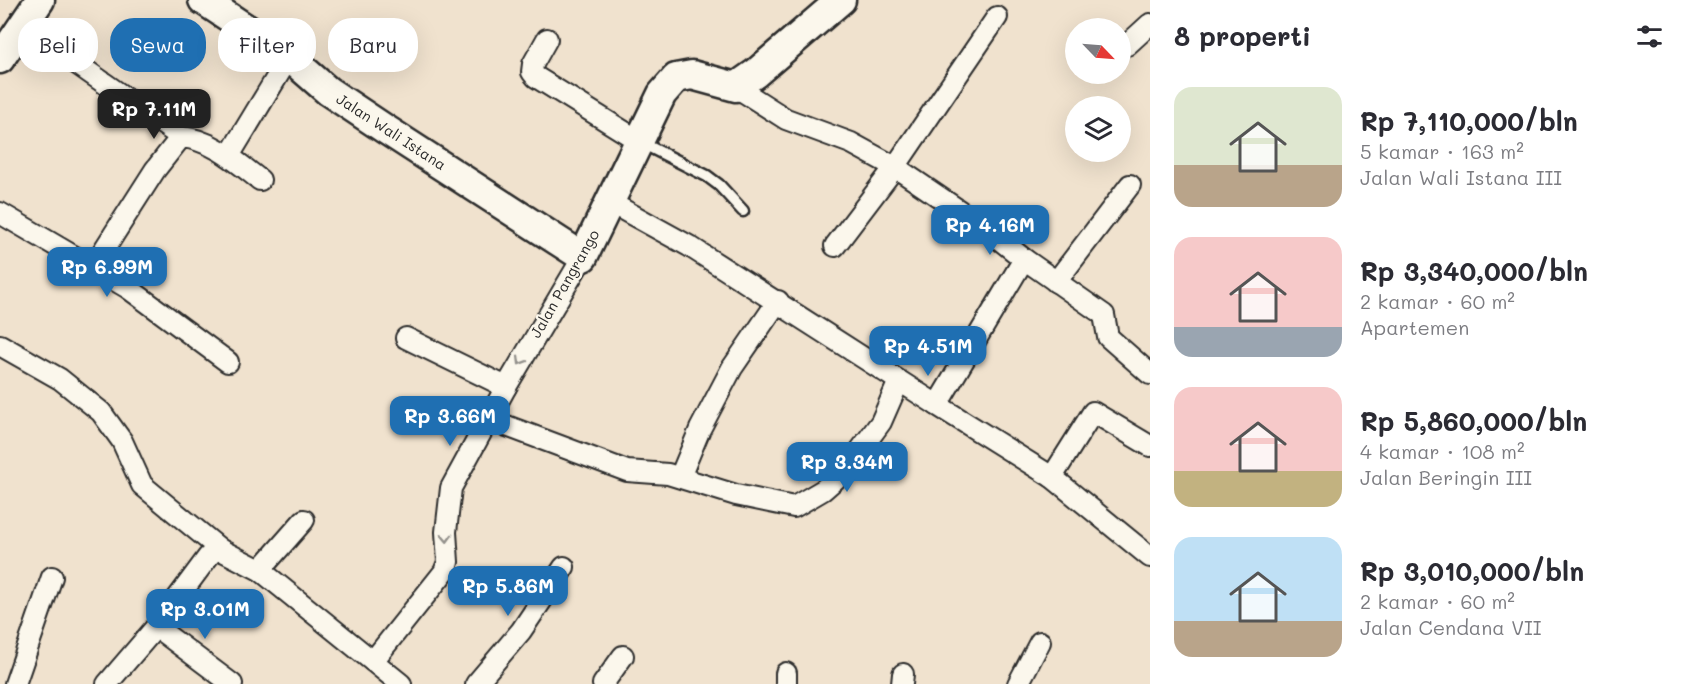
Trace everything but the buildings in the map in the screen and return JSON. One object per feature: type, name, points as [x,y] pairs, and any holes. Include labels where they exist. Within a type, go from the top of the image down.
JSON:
[{"type":"street","points":[[29,18],[40,0]]},
{"type":"street","name":"Jalan Wali Istana","points":[[203,0],[230,18]]},
{"type":"street","points":[[841,0],[756,73],[736,87],[786,119],[815,132],[851,143],[895,167],[985,228],[1024,259],[1104,315],[1108,337],[1150,374]]},
{"type":"street","points":[[836,246],[895,167],[997,17]]},
{"type":"street","points":[[1131,41],[1150,24]]},
{"type":"street","points":[[0,59],[18,34]]},
{"type":"street","points":[[547,39],[533,64],[532,72],[536,77],[639,141]]},
{"type":"street","points":[[88,72],[181,137],[194,138],[229,156],[260,180]]},
{"type":"street","points":[[229,156],[280,72]]},
{"type":"street","name":"Jalan Wali Istana","points":[[307,72],[337,97],[583,257]]},
{"type":"street","name":"Jalan Pangrango","points":[[373,661],[444,572],[448,562],[447,523],[451,488],[506,387],[583,257],[662,94],[676,78],[692,75],[736,87]]},
{"type":"street","points":[[93,267],[155,170],[181,137]]},
{"type":"street","points":[[1056,282],[1130,185]]},
{"type":"street","points":[[611,203],[689,246],[778,301],[899,381],[1052,477],[1150,557]]},
{"type":"street","points":[[0,213],[128,288],[228,362]]},
{"type":"street","points":[[937,405],[1024,259]]},
{"type":"street","points":[[680,477],[700,429],[732,368],[778,301]]},
{"type":"street","points":[[406,338],[506,387]]},
{"type":"street","points":[[0,345],[60,380],[100,411],[122,441],[142,485],[221,550],[260,570],[401,684]]},
{"type":"street","points":[[488,419],[627,471],[668,474],[736,495],[794,507],[839,476],[859,452],[881,422],[899,381]]},
{"type":"street","points":[[1052,477],[1093,412],[1150,446]]},
{"type":"street","points":[[260,570],[304,520]]},
{"type":"street","points":[[107,684],[156,627],[208,557],[213,552],[221,550]]},
{"type":"street","points":[[476,684],[521,631],[564,567]]},
{"type":"street","points":[[15,684],[52,577]]},
{"type":"street","points":[[156,627],[232,684]]},
{"type":"street","points":[[1018,684],[1040,642]]},
{"type":"street","points":[[603,684],[623,657]]},
{"type":"lane","points":[[639,141],[707,176],[719,185],[743,211]]}]
